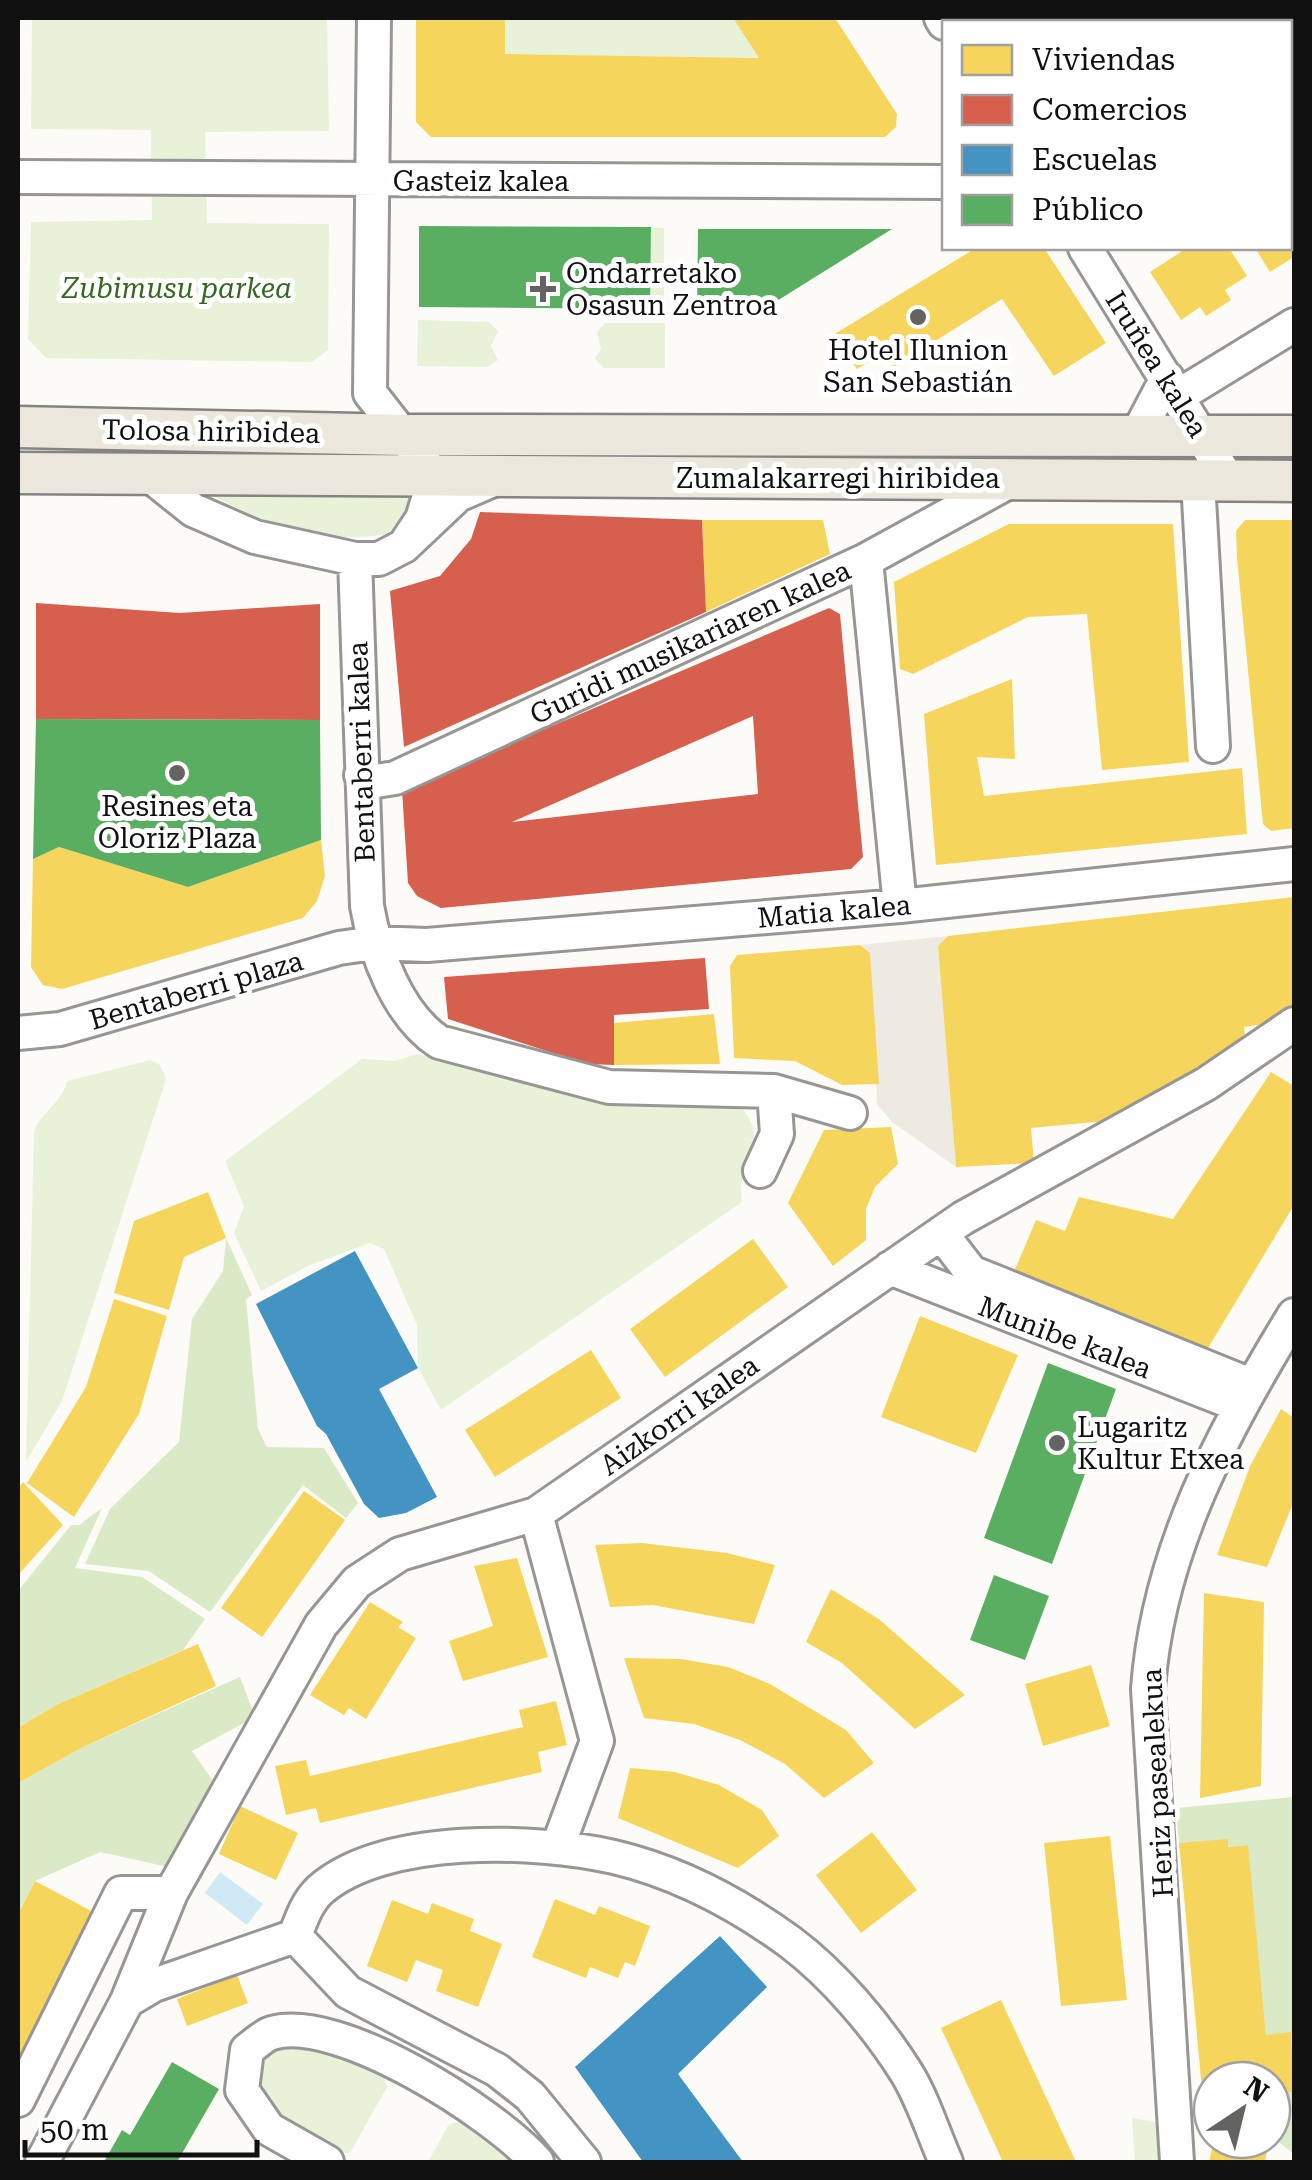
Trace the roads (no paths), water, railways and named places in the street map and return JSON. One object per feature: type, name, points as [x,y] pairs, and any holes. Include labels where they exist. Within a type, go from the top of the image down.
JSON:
[{"type":"main road","name":"Tolosa hiribidea","points":[[18,428],[405,435]]},
{"type":"main road","name":"Zumalakarregi hiribidea","points":[[405,435],[1294,436]]},
{"type":"main road","name":"Tolosa hiribidea","points":[[18,473],[381,476]]},
{"type":"main road","name":"Zumalakarregi hiribidea","points":[[381,476],[1294,482]]},
{"type":"street","points":[[374,18],[370,393],[434,476],[422,518],[404,546]]},
{"type":"street","name":"Gasteiz kalea","points":[[18,177],[942,182]]},
{"type":"street","name":"Iruñea kalea","points":[[1087,250],[1202,436],[1213,481]]},
{"type":"street","points":[[1137,435],[1172,387],[1294,325]]},
{"type":"street","name":"Tolosa hiribidea","points":[[148,474],[192,510],[255,537],[355,560],[379,559],[404,546],[458,495],[501,476]]},
{"type":"street","name":"Guridi musikariaren kalea","points":[[361,774],[376,781],[396,778],[866,560],[1012,480]]},
{"type":"street","points":[[1213,481],[1213,746]]},
{"type":"street","name":"Bentaberri kalea","points":[[355,560],[361,774],[373,943]]},
{"type":"street","points":[[866,560],[900,906]]},
{"type":"street","name":"Matia kalea","points":[[373,943],[427,945],[900,906],[1294,864]]},
{"type":"street","points":[[373,943],[409,1015],[439,1042],[610,1087],[774,1091],[850,1113]]},
{"type":"street","name":"Bentaberri plaza","points":[[18,1032],[60,1030],[339,948],[373,943]]},
{"type":"street","name":"Aizkorri kalea","points":[[42,2162],[128,2002],[171,1893],[321,1625],[357,1582],[400,1554],[536,1514],[941,1233],[1206,1084],[1294,1024]]},
{"type":"street","points":[[760,1171],[777,1134],[774,1091]]},
{"type":"street","name":"Munibe kalea","points":[[941,1233],[970,1272],[1245,1395]]},
{"type":"street","name":"Munibe kalea","points":[[890,1268],[1245,1395]]},
{"type":"street","name":"Heriz pasealekua","points":[[1177,2162],[1148,1689],[1151,1640],[1180,1533],[1245,1395],[1294,1316]]},
{"type":"street","points":[[536,1514],[598,1742],[558,1846]]},
{"type":"street","points":[[128,2002],[154,1985],[294,1936],[308,1903],[321,1889],[353,1869],[424,1848],[558,1846],[616,1858],[669,1875],[733,1904],[794,1945],[863,2014],[907,2074],[946,2162]]},
{"type":"street","points":[[18,2100],[121,1893],[171,1893]]},
{"type":"street","points":[[294,1936],[348,1992],[454,2046],[496,2070],[530,2096],[584,2162]]},
{"type":"street","points":[[327,2162],[269,2129],[242,2090],[247,2050],[272,2033],[322,2032],[434,2082],[514,2136],[536,2162]]},
{"type":"street","points":[[434,2082],[454,2046]]},
{"type":"water","points":[[220,1872],[263,1904],[247,1925],[205,1893]]},
{"type":"place","name":"Ondarretako Osasun Zentroa","points":[[543,289]]},
{"type":"place","name":"Hotel Ilunion San Sebastián","points":[[918,317]]},
{"type":"place","name":"Resines eta Oloriz Plaza","points":[[177,773]]},
{"type":"place","name":"Lugaritz Kultur Etxea","points":[[1057,1443]]},
{"type":"park label","name":"Zubimusu parkea","points":[[177,288]]}]
